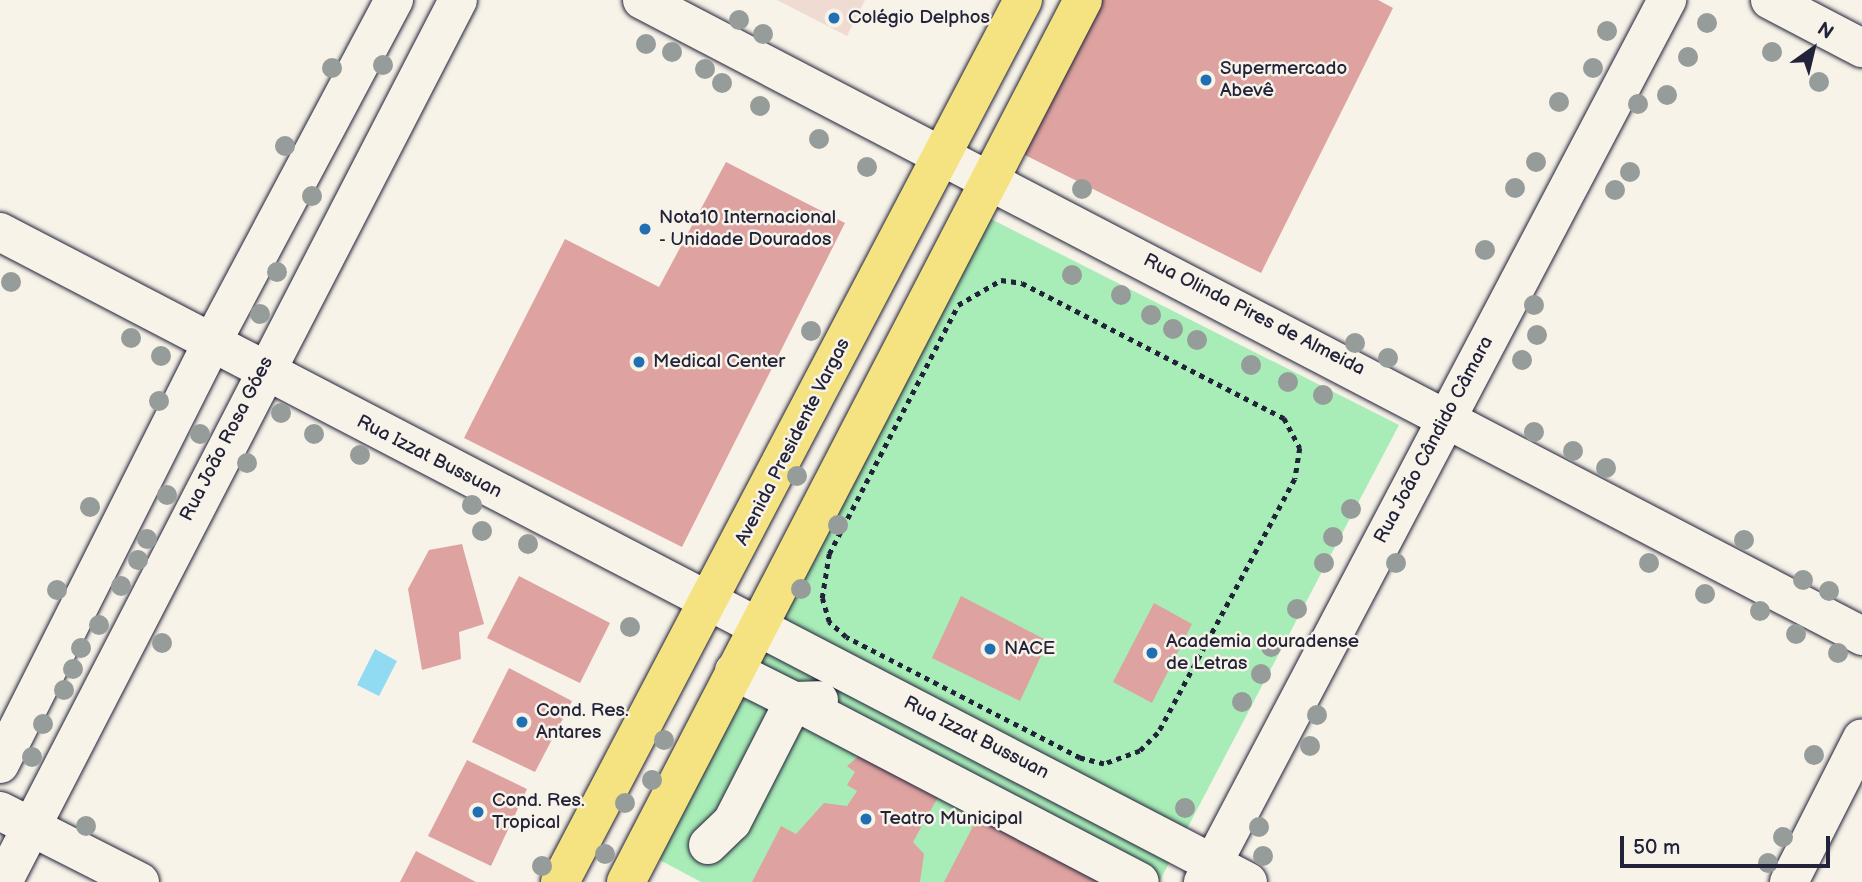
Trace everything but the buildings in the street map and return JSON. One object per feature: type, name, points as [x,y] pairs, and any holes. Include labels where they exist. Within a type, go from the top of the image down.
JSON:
[{"type":"main road","name":"Avenida Presidente Vargas","points":[[560,882],[711,600],[1023,0]]},
{"type":"main road","points":[[626,882],[1083,0]]},
{"type":"street","points":[[0,764],[210,345],[394,0]]},
{"type":"street","name":"Rua João Rosa Góes","points":[[3,882],[16,819],[261,372],[458,0]]},
{"type":"street","name":"Rua Olinda Pires de Almeida","points":[[642,0],[1447,414],[1862,636]]},
{"type":"street","name":"Rua João Cândido Câmara","points":[[1207,873],[1667,0]]},
{"type":"street","points":[[1770,0],[1862,48]]},
{"type":"street","name":"Rua Izzat Bussuan","points":[[0,232],[261,372],[758,624],[1092,799],[1207,873],[1248,882]]},
{"type":"street","points":[[734,671],[1126,874]]},
{"type":"street","points":[[794,701],[824,699],[860,678]]},
{"type":"street","points":[[708,845],[732,822],[794,701]]},
{"type":"street","points":[[1789,882],[1862,738]]},
{"type":"street","points":[[1092,799],[1126,874]]},
{"type":"street","points":[[16,819],[140,882]]},
{"type":"path","points":[[1001,280],[1022,283],[1284,418],[1300,448],[1295,478],[1158,733],[1119,760],[1080,758],[846,637],[829,622],[822,598],[829,554],[958,305],[1001,280]]},
{"type":"shaded area","name":"Colégio Delphos","points":[[777,0],[865,0],[847,36]]},
{"type":"green space","points":[[989,218],[1399,425],[1159,882],[701,882],[656,858]]},
{"type":"water","points":[[375,649],[397,661],[379,696],[357,685]]},
{"type":"place","name":"Colégio Delphos","points":[[834,18]]},
{"type":"place","name":"Supermercado Abevê","points":[[1206,80]]},
{"type":"place","name":"Nota10 Internacional - Unidade Dourados","points":[[645,229]]},
{"type":"place","name":"Medical Center","points":[[639,362]]},
{"type":"place","name":"NACE","points":[[990,649]]},
{"type":"place","name":"Academia douradense de Letras","points":[[1152,653]]},
{"type":"place","name":"Cond. Res. Antares","points":[[522,722]]},
{"type":"place","name":"Cond. Res. Tropical","points":[[478,812]]},
{"type":"place","name":"Teatro Municipal","points":[[866,819]]}]
